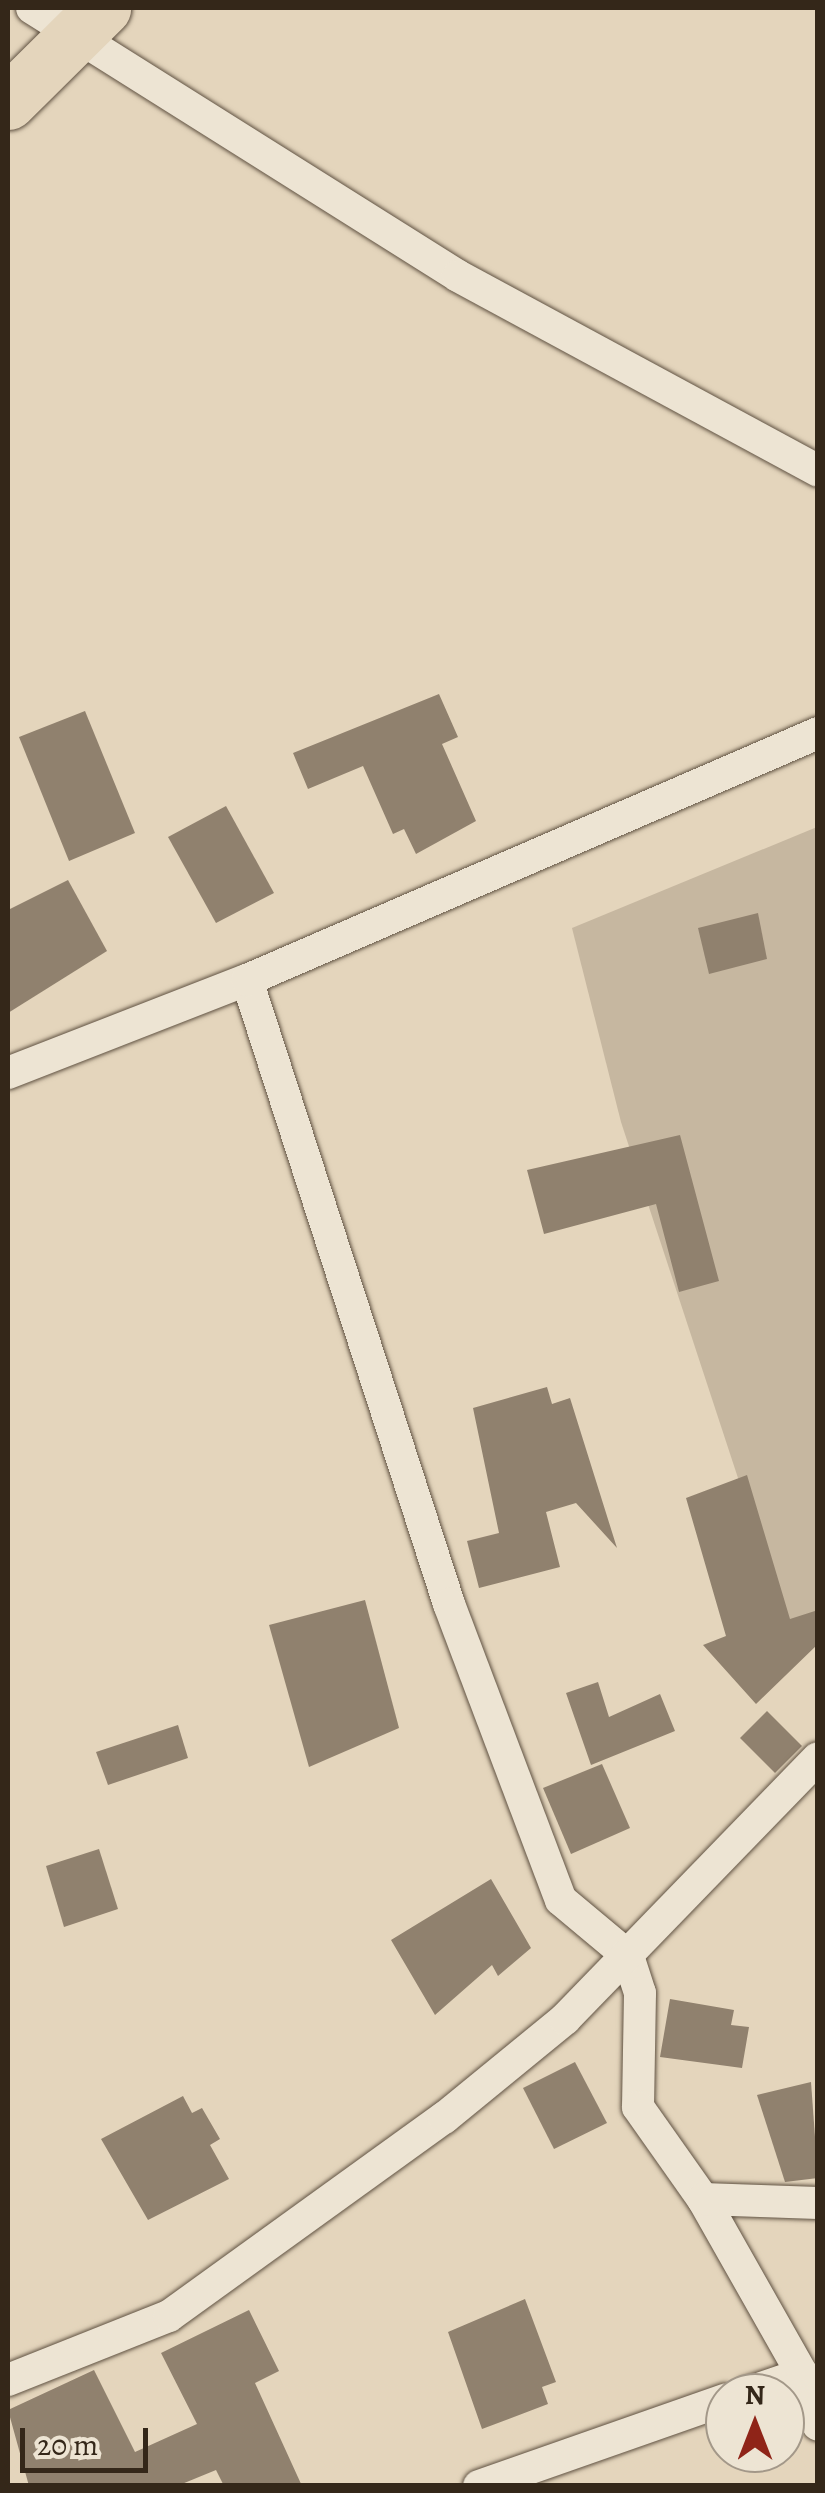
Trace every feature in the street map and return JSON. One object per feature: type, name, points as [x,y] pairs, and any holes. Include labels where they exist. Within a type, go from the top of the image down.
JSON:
[{"type":"highway","points":[[8,102],[72,15]]},
{"type":"street","points":[[72,15],[458,276],[818,470]]},
{"type":"street","points":[[8,1073],[247,980],[818,734]]},
{"type":"street","points":[[247,980],[448,1604],[561,1900],[628,1956],[640,1993],[638,2107],[703,2199],[801,2373]]},
{"type":"street","points":[[8,2380],[169,2316],[296,2230],[565,2019],[818,1758]]},
{"type":"street","points":[[703,2199],[818,2203]]},
{"type":"street","points":[[805,2384],[818,2426]]},
{"type":"street","points":[[479,2486],[515,2480],[705,2408]]},
{"type":"shaded area","points":[[817,827],[817,1621],[785,1621],[621,1122],[572,928]]},
{"type":"building","points":[[439,694],[458,737],[442,744],[476,821],[416,854],[404,829],[393,834],[363,766],[308,789],[293,753]]},
{"type":"building","points":[[85,711],[135,833],[69,861],[19,737]]},
{"type":"building","points":[[226,806],[274,893],[216,923],[168,837]]},
{"type":"building","points":[[68,880],[107,951],[8,1013],[8,910]]},
{"type":"building","points":[[758,913],[767,959],[709,974],[698,928]]},
{"type":"building","points":[[680,1135],[719,1281],[679,1292],[656,1204],[544,1234],[527,1170]]},
{"type":"building","points":[[547,1387],[552,1404],[570,1398],[617,1548],[576,1503],[546,1512],[560,1567],[479,1588],[467,1541],[499,1533],[473,1408]]},
{"type":"building","points":[[747,1475],[790,1619],[818,1610],[818,1644],[756,1704],[703,1645],[726,1636],[686,1498]]},
{"type":"building","points":[[365,1600],[399,1728],[309,1767],[269,1625]]},
{"type":"building","points":[[598,1682],[609,1717],[660,1694],[675,1731],[591,1765],[566,1693]]},
{"type":"building","points":[[767,1711],[802,1746],[775,1773],[740,1738]]},
{"type":"building","points":[[178,1725],[188,1758],[108,1785],[96,1752]]},
{"type":"building","points":[[602,1764],[630,1828],[571,1854],[543,1788]]},
{"type":"building","points":[[99,1849],[118,1909],[64,1927],[46,1866]]},
{"type":"building","points":[[491,1879],[531,1948],[498,1976],[492,1965],[435,2015],[391,1940]]},
{"type":"building","points":[[670,1999],[734,2010],[731,2025],[749,2027],[742,2068],[660,2057]]},
{"type":"building","points":[[575,2062],[607,2123],[554,2149],[523,2088]]},
{"type":"building","points":[[811,2082],[818,2178],[785,2182],[757,2095]]},
{"type":"building","points":[[183,2096],[192,2113],[202,2108],[220,2139],[210,2145],[229,2179],[148,2220],[101,2139]]},
{"type":"building","points":[[525,2299],[556,2382],[542,2387],[548,2404],[482,2429],[448,2332]]},
{"type":"building","points":[[249,2310],[279,2371],[255,2383],[302,2486],[224,2486],[216,2470],[177,2486],[29,2486],[8,2410],[94,2370],[135,2452],[197,2424],[161,2353]]}]
